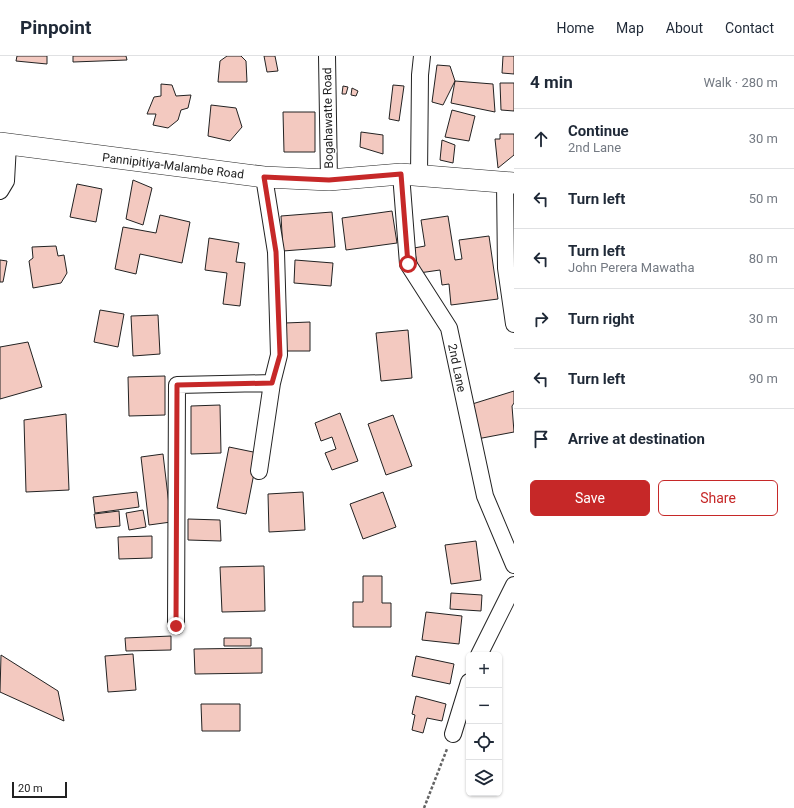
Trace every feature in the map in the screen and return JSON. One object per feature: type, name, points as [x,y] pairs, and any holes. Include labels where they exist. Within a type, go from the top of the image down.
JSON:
[{"type":"street","name":"Bogahawatte Road","points":[[326,56],[329,180]]},
{"type":"street","name":"2nd Lane","points":[[422,56],[410,175],[408,264],[449,328],[485,496],[514,566]]},
{"type":"street","name":"Pannipitiya-Malambe Road","points":[[4,144],[264,177],[329,180],[410,175],[510,183]]},
{"type":"street","points":[[0,191],[6,181],[4,144]]},
{"type":"street","points":[[259,470],[272,383],[280,355],[276,252],[264,177]]},
{"type":"street","points":[[510,183],[506,268],[514,324]]},
{"type":"street","points":[[176,626],[177,385],[272,383]]},
{"type":"street","points":[[480,652],[514,585]]},
{"type":"street","points":[[453,734],[467,688]]},
{"type":"path","points":[[424,808],[453,734]]},
{"type":"building","points":[[17,56],[47,56],[47,64],[16,61]]},
{"type":"building","points":[[73,56],[126,56],[127,60],[73,62]]},
{"type":"building","points":[[227,56],[241,56],[246,61],[247,82],[218,82],[220,61]]},
{"type":"building","points":[[264,56],[275,56],[278,71],[267,72]]},
{"type":"building","points":[[503,56],[514,56],[514,74],[502,73]]},
{"type":"building","points":[[437,65],[450,66],[455,81],[443,105],[432,102]]},
{"type":"building","points":[[455,81],[493,84],[495,112],[451,103]]},
{"type":"building","points":[[500,83],[514,83],[514,111],[501,110]]},
{"type":"building","points":[[161,84],[172,85],[176,96],[191,95],[188,108],[181,110],[178,120],[168,128],[153,125],[156,114],[147,114],[154,97],[161,96]]},
{"type":"building","points":[[393,85],[404,86],[399,121],[389,119]]},
{"type":"building","points":[[343,86],[348,87],[346,94],[342,94]]},
{"type":"building","points":[[352,88],[358,91],[356,96],[351,95]]},
{"type":"building","points":[[211,105],[236,108],[242,127],[230,141],[208,136]]},
{"type":"building","points":[[452,110],[475,116],[469,141],[445,137]]},
{"type":"building","points":[[283,112],[315,112],[315,152],[284,152]]},
{"type":"building","points":[[361,132],[383,135],[383,154],[360,147]]},
{"type":"building","points":[[500,134],[514,134],[514,155],[498,168],[495,139],[500,139]]},
{"type":"building","points":[[442,140],[455,145],[453,163],[440,160]]},
{"type":"building","points":[[133,180],[152,188],[143,225],[126,219]]},
{"type":"building","points":[[77,184],[102,189],[96,222],[70,217]]},
{"type":"building","points":[[512,203],[514,203],[514,249]]},
{"type":"building","points":[[392,211],[397,243],[346,250],[342,218]]},
{"type":"building","points":[[332,212],[335,247],[283,251],[281,216]]},
{"type":"building","points":[[160,215],[190,222],[182,263],[140,254],[136,274],[115,269],[123,227],[156,233]]},
{"type":"building","points":[[448,216],[455,260],[462,259],[459,240],[489,236],[498,299],[451,305],[449,284],[442,285],[440,270],[419,273],[414,248],[425,246],[421,220]]},
{"type":"building","points":[[209,238],[239,243],[236,262],[245,263],[240,306],[223,304],[227,273],[205,270]]},
{"type":"building","points":[[56,246],[58,256],[64,255],[67,273],[61,283],[33,288],[29,261],[33,258],[32,247]]},
{"type":"building","points":[[0,260],[7,261],[3,282],[0,282]]},
{"type":"building","points":[[295,260],[333,263],[331,286],[294,283]]},
{"type":"building","points":[[100,310],[124,314],[118,347],[94,342]]},
{"type":"building","points":[[158,315],[160,354],[133,356],[131,316]]},
{"type":"building","points":[[310,322],[310,351],[285,351],[285,323]]},
{"type":"building","points":[[408,330],[412,378],[381,381],[376,333]]},
{"type":"building","points":[[28,342],[42,387],[0,399],[0,347]]},
{"type":"building","points":[[165,376],[165,415],[129,416],[128,377]]},
{"type":"building","points":[[514,391],[514,403],[512,406],[514,432],[477,439],[469,405]]},
{"type":"building","points":[[220,405],[221,453],[191,454],[191,406]]},
{"type":"building","points":[[340,413],[358,461],[332,470],[325,453],[336,449],[332,437],[321,441],[315,423]]},
{"type":"building","points":[[66,414],[69,490],[26,492],[24,420]]},
{"type":"building","points":[[393,415],[412,466],[386,475],[368,424]]},
{"type":"building","points":[[229,447],[258,453],[246,514],[217,508]]},
{"type":"building","points":[[163,454],[171,522],[149,525],[141,457]]},
{"type":"building","points":[[137,492],[139,507],[95,513],[93,497]]},
{"type":"building","points":[[303,492],[305,530],[269,532],[268,494]]},
{"type":"building","points":[[383,492],[396,527],[363,539],[350,504]]},
{"type":"building","points":[[143,510],[146,527],[129,530],[126,513]]},
{"type":"building","points":[[119,511],[120,526],[96,528],[94,514]]},
{"type":"building","points":[[188,519],[220,520],[221,541],[188,540]]},
{"type":"building","points":[[152,536],[152,558],[119,559],[118,537]]},
{"type":"building","points":[[476,541],[481,580],[451,584],[445,545]]},
{"type":"building","points":[[264,566],[265,611],[222,612],[220,567]]},
{"type":"building","points":[[363,576],[382,576],[382,603],[391,603],[391,627],[353,627],[353,602],[363,602]]},
{"type":"building","points":[[451,593],[482,595],[481,611],[450,609]]},
{"type":"building","points":[[426,612],[462,616],[459,644],[422,640]]},
{"type":"building","points":[[171,636],[171,650],[126,651],[125,638]]},
{"type":"building","points":[[224,638],[251,638],[251,646],[224,646]]},
{"type":"building","points":[[262,648],[262,673],[195,674],[194,649]]},
{"type":"building","points":[[133,654],[136,690],[108,692],[105,656]]},
{"type":"building","points":[[1,655],[58,691],[64,721],[0,692]]},
{"type":"building","points":[[416,656],[454,664],[450,684],[412,676]]},
{"type":"building","points":[[416,696],[446,704],[442,721],[427,718],[423,733],[412,730],[415,715],[412,714]]},
{"type":"building","points":[[201,704],[240,704],[240,731],[202,731]]},
{"type":"route","points":[[176,626],[177,385],[272,383],[280,355],[276,252],[264,177],[329,180],[401,174],[408,264]]}]
